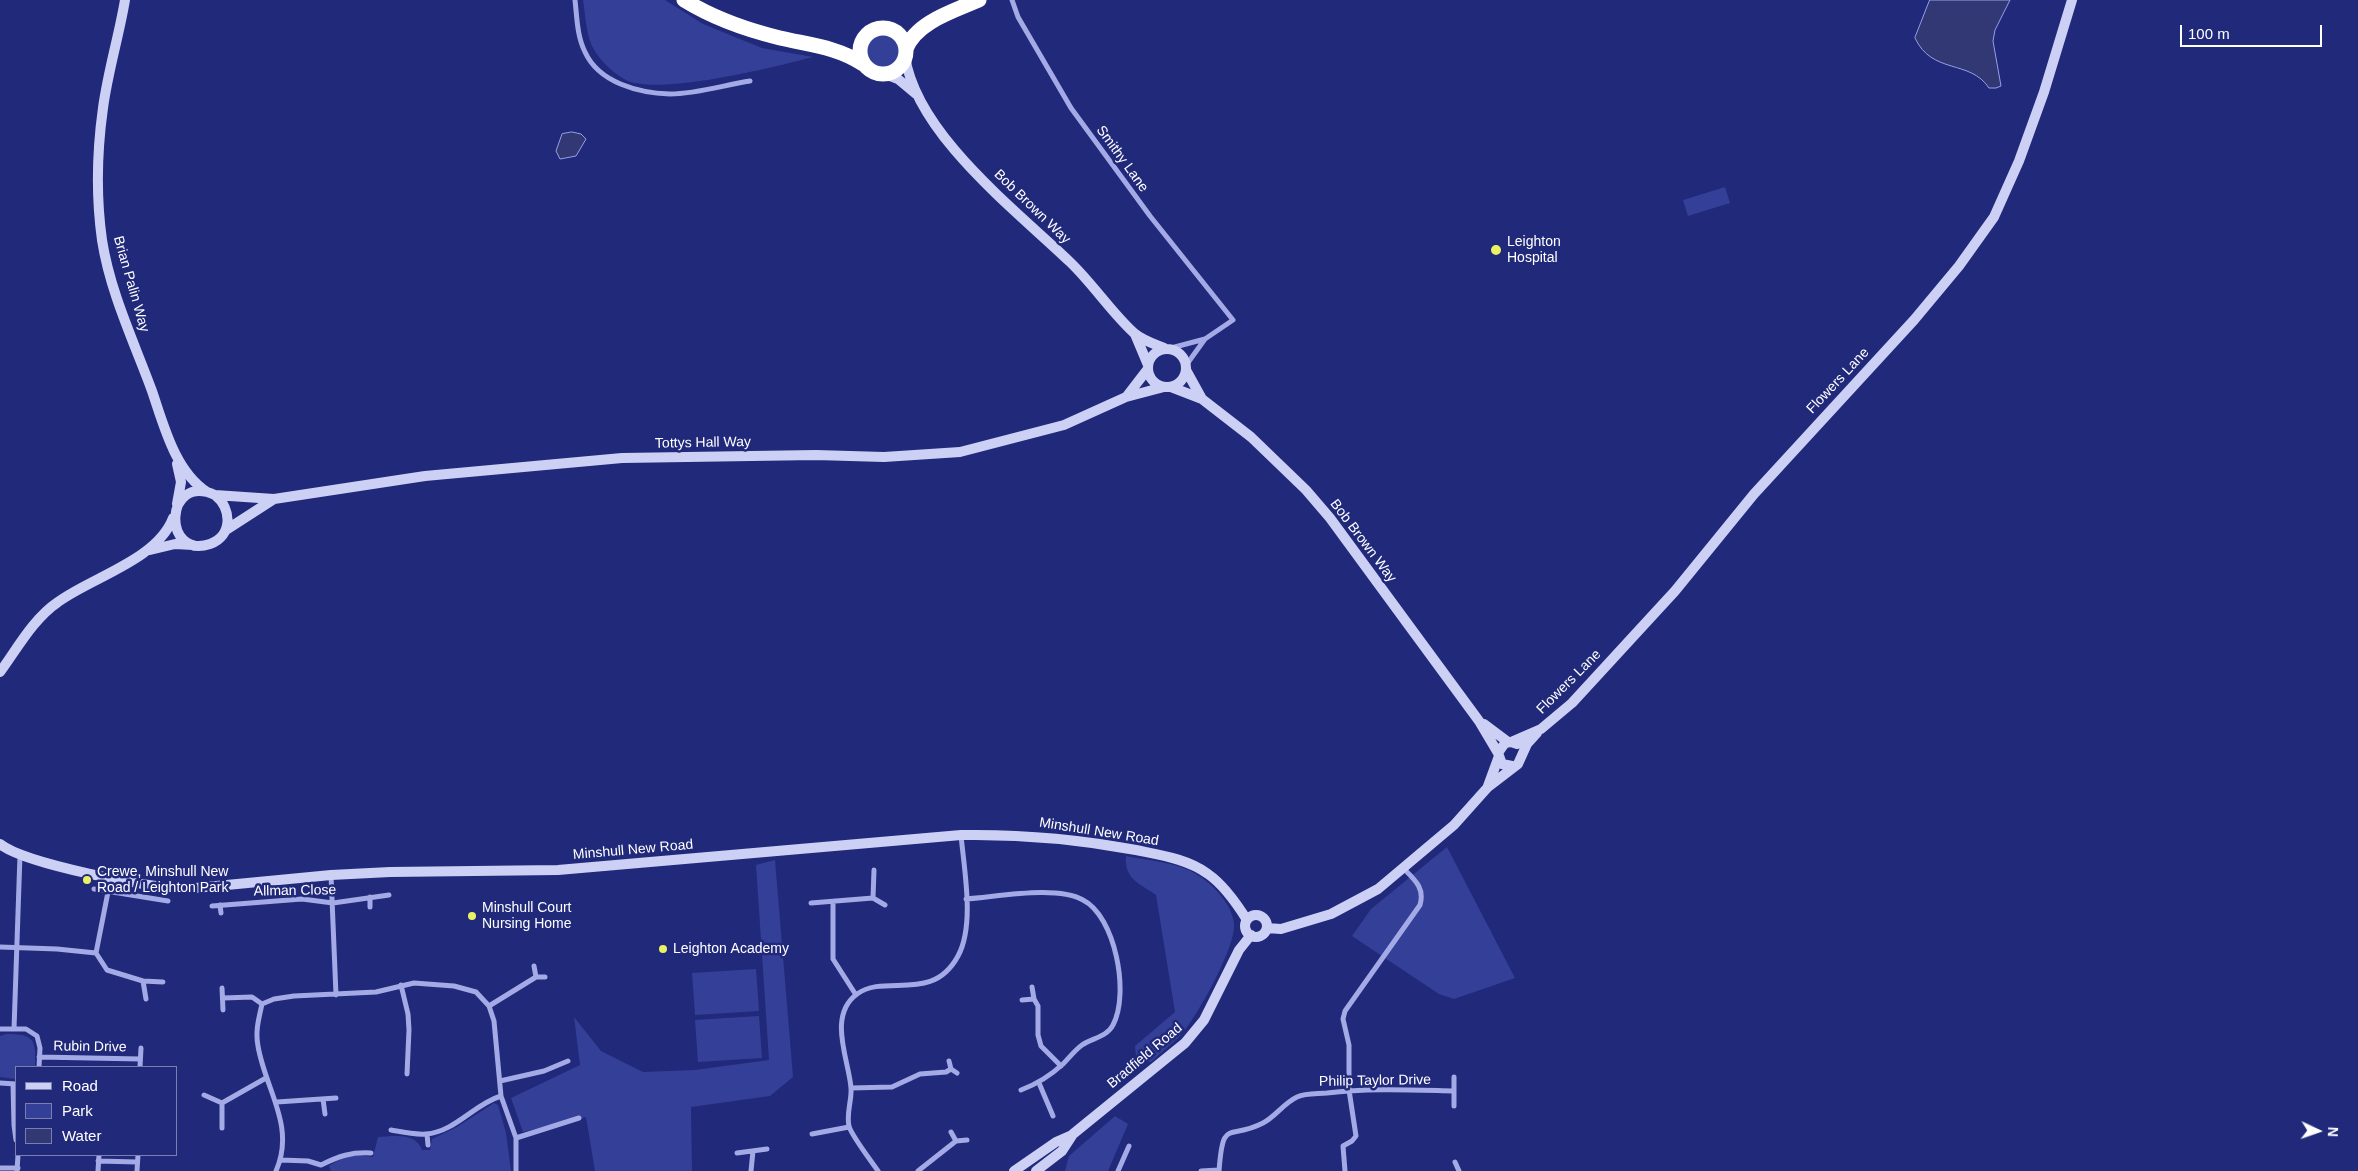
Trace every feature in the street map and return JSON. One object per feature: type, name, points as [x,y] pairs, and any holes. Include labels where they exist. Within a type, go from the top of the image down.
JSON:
[{"type":"highway","points":[[684,0],[715,16],[747,28],[794,41],[838,50],[863,64],[872,72],[885,74],[898,68],[914,35],[939,18],[979,0]]},
{"type":"highway","points":[[824,46],[853,42],[863,38],[872,30],[907,26],[939,18]]},
{"type":"highway","points":[[886,27],[901,36],[906,53]]},
{"type":"highway","points":[[863,38],[859,50],[863,64]]},
{"type":"street","name":"Brian Palin Way","points":[[125,0],[103,107],[99,153],[98,201],[102,241],[122,309],[175,451],[186,474],[195,484],[211,493]]},
{"type":"street","points":[[575,0],[579,37],[585,54],[604,75],[620,84],[644,91],[671,94],[750,81]]},
{"type":"street","name":"Smithy Lane","points":[[1012,0],[1018,16],[1071,108],[1150,216],[1233,320],[1205,339]]},
{"type":"street","name":"Flowers Lane","points":[[1523,754],[1527,744],[1572,702],[1675,591],[1754,494],[1914,320],[1964,259],[1994,217],[2019,162],[2044,92],[2072,0]]},
{"type":"street","name":"Bob Brown Way","points":[[906,53],[917,94],[945,138],[1006,203],[1072,264],[1135,334],[1148,367]]},
{"type":"street","name":"Bob Brown Way","points":[[885,74],[898,79],[917,94]]},
{"type":"street","name":"Bob Brown Way","points":[[1135,334],[1168,348]]},
{"type":"street","points":[[1205,339],[1186,367],[1185,376],[1179,383],[1167,387],[1156,384],[1150,378],[1148,367],[1151,357],[1156,351],[1205,339]]},
{"type":"street","points":[[1168,348],[1179,352],[1186,367]]},
{"type":"street","name":"Tottys Hall Way","points":[[1126,397],[1148,367]]},
{"type":"street","name":"Bob Brown Way","points":[[1186,367],[1202,399]]},
{"type":"street","name":"Bob Brown Way","points":[[1167,387],[1202,399],[1251,437],[1306,490],[1330,518],[1479,721],[1498,755]]},
{"type":"street","name":"Tottys Hall Way","points":[[211,493],[274,499],[425,476],[622,458],[816,455],[884,457],[960,452],[1064,425],[1126,397],[1167,387]]},
{"type":"street","name":"Brian Palin Way","points":[[175,451],[181,482],[176,509]]},
{"type":"street","points":[[0,672],[37,621],[57,602],[147,551],[175,544],[197,546],[214,542],[226,530],[228,517],[225,506],[211,493],[191,493],[176,509],[169,528],[147,551]]},
{"type":"street","name":"Tottys Hall Way","points":[[226,530],[274,499]]},
{"type":"street","points":[[176,509],[175,528],[182,538],[197,546]]},
{"type":"street","name":"Bob Brown Way","points":[[1479,721],[1509,742]]},
{"type":"street","name":"Flowers Lane","points":[[1509,742],[1541,729]]},
{"type":"street","points":[[1267,928],[1281,928],[1331,914],[1378,889],[1454,825],[1488,787],[1512,766],[1520,762],[1523,754],[1518,745],[1509,742],[1500,747],[1488,787]]},
{"type":"street","points":[[1498,755],[1502,764],[1512,766]]},
{"type":"street","points":[[878,1171],[849,1127],[851,1088],[841,1042],[841,1025],[847,1007],[856,995],[873,988],[925,984],[953,964],[964,944],[966,928],[966,899],[961,835]]},
{"type":"street","name":"Minshull New Road","points":[[0,844],[20,855],[71,869],[167,889],[185,889],[331,875],[558,870],[961,835],[1022,835],[1063,838],[1161,855],[1196,867],[1208,873],[1219,882],[1248,920]]},
{"type":"street","points":[[14,1029],[15,948],[20,855]]},
{"type":"street","points":[[1345,1171],[1343,1146],[1352,1142],[1356,1136],[1349,1090],[1349,1046],[1343,1019],[1345,1011],[1420,905],[1423,897],[1421,888],[1403,868]]},
{"type":"street","points":[[873,898],[874,870]]},
{"type":"street","points":[[331,875],[336,995]]},
{"type":"street","points":[[94,890],[168,901]]},
{"type":"street","points":[[108,892],[96,953],[107,970],[143,981],[163,982]]},
{"type":"street","points":[[966,899],[1042,892],[1081,898],[1092,905],[1104,920],[1120,971],[1117,1016],[1107,1032],[1082,1045],[1061,1066],[1039,1083],[1021,1090]]},
{"type":"street","name":"Allman Close","points":[[212,906],[302,899],[333,903],[389,895]]},
{"type":"street","points":[[370,897],[370,907]]},
{"type":"street","points":[[811,903],[873,898],[885,905]]},
{"type":"street","points":[[834,902],[833,959],[856,995]]},
{"type":"street","points":[[220,905],[221,913]]},
{"type":"street","points":[[1256,915],[1261,916],[1266,920],[1267,928],[1260,936],[1251,935],[1246,928],[1248,920],[1256,915]]},
{"type":"street","name":"Bradfield Road","points":[[1014,1171],[1056,1142],[1073,1134],[1185,1043],[1204,1020],[1239,950],[1251,935]]},
{"type":"street","points":[[0,947],[57,948],[96,953]]},
{"type":"street","points":[[534,966],[536,977]]},
{"type":"street","points":[[489,1006],[536,977],[545,977]]},
{"type":"street","points":[[143,981],[146,999]]},
{"type":"street","points":[[262,1004],[274,999],[294,996],[376,992],[401,985],[420,983],[454,986],[476,992],[489,1006],[494,1021],[501,1096],[516,1138],[516,1171]]},
{"type":"street","points":[[401,985],[410,1030],[407,1074]]},
{"type":"street","points":[[1032,987],[1034,999],[1038,1006],[1038,1035],[1041,1046],[1061,1066]]},
{"type":"street","points":[[222,988],[223,1010]]},
{"type":"street","points":[[223,998],[252,997],[262,1004]]},
{"type":"street","points":[[1022,1000],[1034,999]]},
{"type":"street","points":[[262,1004],[257,1028],[258,1044],[266,1078],[277,1102],[282,1129],[281,1160],[276,1171]]},
{"type":"street","points":[[0,1029],[26,1029],[37,1036],[40,1048],[39,1066]]},
{"type":"street","name":"Rubin Drive","points":[[140,1066],[141,1048]]},
{"type":"street","name":"Rubin Drive","points":[[40,1057],[140,1059]]},
{"type":"street","points":[[500,1081],[544,1072],[568,1061]]},
{"type":"street","points":[[949,1061],[951,1069],[957,1073]]},
{"type":"street","points":[[851,1088],[892,1087],[920,1074],[946,1072],[951,1069]]},
{"type":"street","points":[[1454,1077],[1454,1106]]},
{"type":"street","points":[[222,1103],[266,1078]]},
{"type":"street","points":[[0,1083],[15,1084],[15,1132]]},
{"type":"street","points":[[1039,1083],[1053,1116]]},
{"type":"street","name":"Philip Taylor Drive","points":[[1219,1170],[1223,1138],[1231,1131],[1253,1128],[1266,1122],[1294,1098],[1306,1094],[1349,1090],[1454,1091]]},
{"type":"street","points":[[204,1095],[222,1103]]},
{"type":"street","points":[[391,1130],[427,1134],[449,1127],[483,1103],[501,1096]]},
{"type":"street","points":[[277,1102],[336,1098]]},
{"type":"street","points":[[323,1100],[325,1114]]},
{"type":"street","points":[[222,1103],[222,1128]]},
{"type":"street","points":[[516,1138],[579,1118]]},
{"type":"street","points":[[812,1134],[849,1127]]},
{"type":"street","points":[[951,1132],[956,1141]]},
{"type":"street","points":[[427,1134],[428,1145]]},
{"type":"street","name":"Bradfield Road","points":[[1040,1170],[1062,1151],[1073,1134]]},
{"type":"street","points":[[918,1171],[956,1141],[967,1140]]},
{"type":"street","points":[[1127,1171],[1119,1169],[1129,1146]]},
{"type":"street","points":[[736,1153],[767,1149]]},
{"type":"street","points":[[751,1171],[753,1151]]},
{"type":"street","points":[[281,1160],[308,1161],[321,1165],[341,1155],[372,1153]]},
{"type":"street","points":[[0,1168],[18,1170],[18,1156]]},
{"type":"street","points":[[137,1171],[138,1156]]},
{"type":"street","points":[[1034,1157],[1040,1170]]},
{"type":"street","points":[[98,1171],[99,1158],[137,1162]]},
{"type":"street","points":[[1455,1162],[1459,1171]]},
{"type":"street","points":[[321,1165],[324,1171]]},
{"type":"street","points":[[1200,1171],[1219,1170]]},
{"type":"green space","points":[[583,0],[665,0],[703,24],[762,48],[813,57],[718,78],[664,85],[642,84],[626,80],[610,69],[592,47]]},
{"type":"green space","points":[[883,33],[895,39],[901,51],[895,63],[883,69],[871,63],[865,51],[871,39]]},
{"type":"green space","points":[[1725,187],[1730,203],[1688,216],[1683,200]]},
{"type":"green space","points":[[1447,847],[1515,978],[1454,999],[1439,994],[1352,936],[1371,909]]},
{"type":"green space","points":[[1126,856],[1174,865],[1199,876],[1222,897],[1230,910],[1234,924],[1229,949],[1205,999],[1180,1036],[1151,1062],[1143,1062],[1136,1056],[1135,1046],[1175,1012],[1156,895],[1134,880],[1130,875],[1127,870]]},
{"type":"green space","points":[[775,860],[793,1077],[770,1096],[691,1107],[692,1171],[595,1171],[586,1117],[523,1132],[511,1098],[580,1065],[574,1017],[601,1051],[643,1072],[695,1070],[769,1060],[756,865]]},
{"type":"green space","points":[[756,969],[759,1011],[695,1015],[692,973]]},
{"type":"green space","points":[[759,1016],[762,1058],[698,1062],[695,1020]]},
{"type":"green space","points":[[16,1034],[23,1035],[32,1040],[35,1050],[35,1066],[15,1066],[15,1079],[0,1077],[0,1036]]},
{"type":"green space","points":[[494,1103],[498,1105],[506,1133],[511,1171],[331,1171],[329,1166],[350,1157],[373,1157],[378,1137],[404,1136],[415,1140],[422,1150],[430,1150],[432,1139],[457,1127]]},
{"type":"green space","points":[[1115,1116],[1128,1124],[1108,1171],[1065,1171],[1069,1156]]},
{"type":"water","points":[[1930,0],[2010,0],[1995,30],[1993,41],[2001,86],[1989,88],[1972,73],[1941,62],[1922,50],[1915,38]]},
{"type":"water","points":[[572,132],[581,134],[586,139],[576,156],[560,159],[556,151],[562,134]]},
{"type":"place","name":"Leighton Hospital","points":[[1496,250]]},
{"type":"place","name":"Crewe, Minshull New Road / Leighton Park","points":[[87,880]]},
{"type":"place","name":"Minshull Court Nursing Home","points":[[472,916]]},
{"type":"place","name":"Leighton Academy","points":[[663,949]]}]
